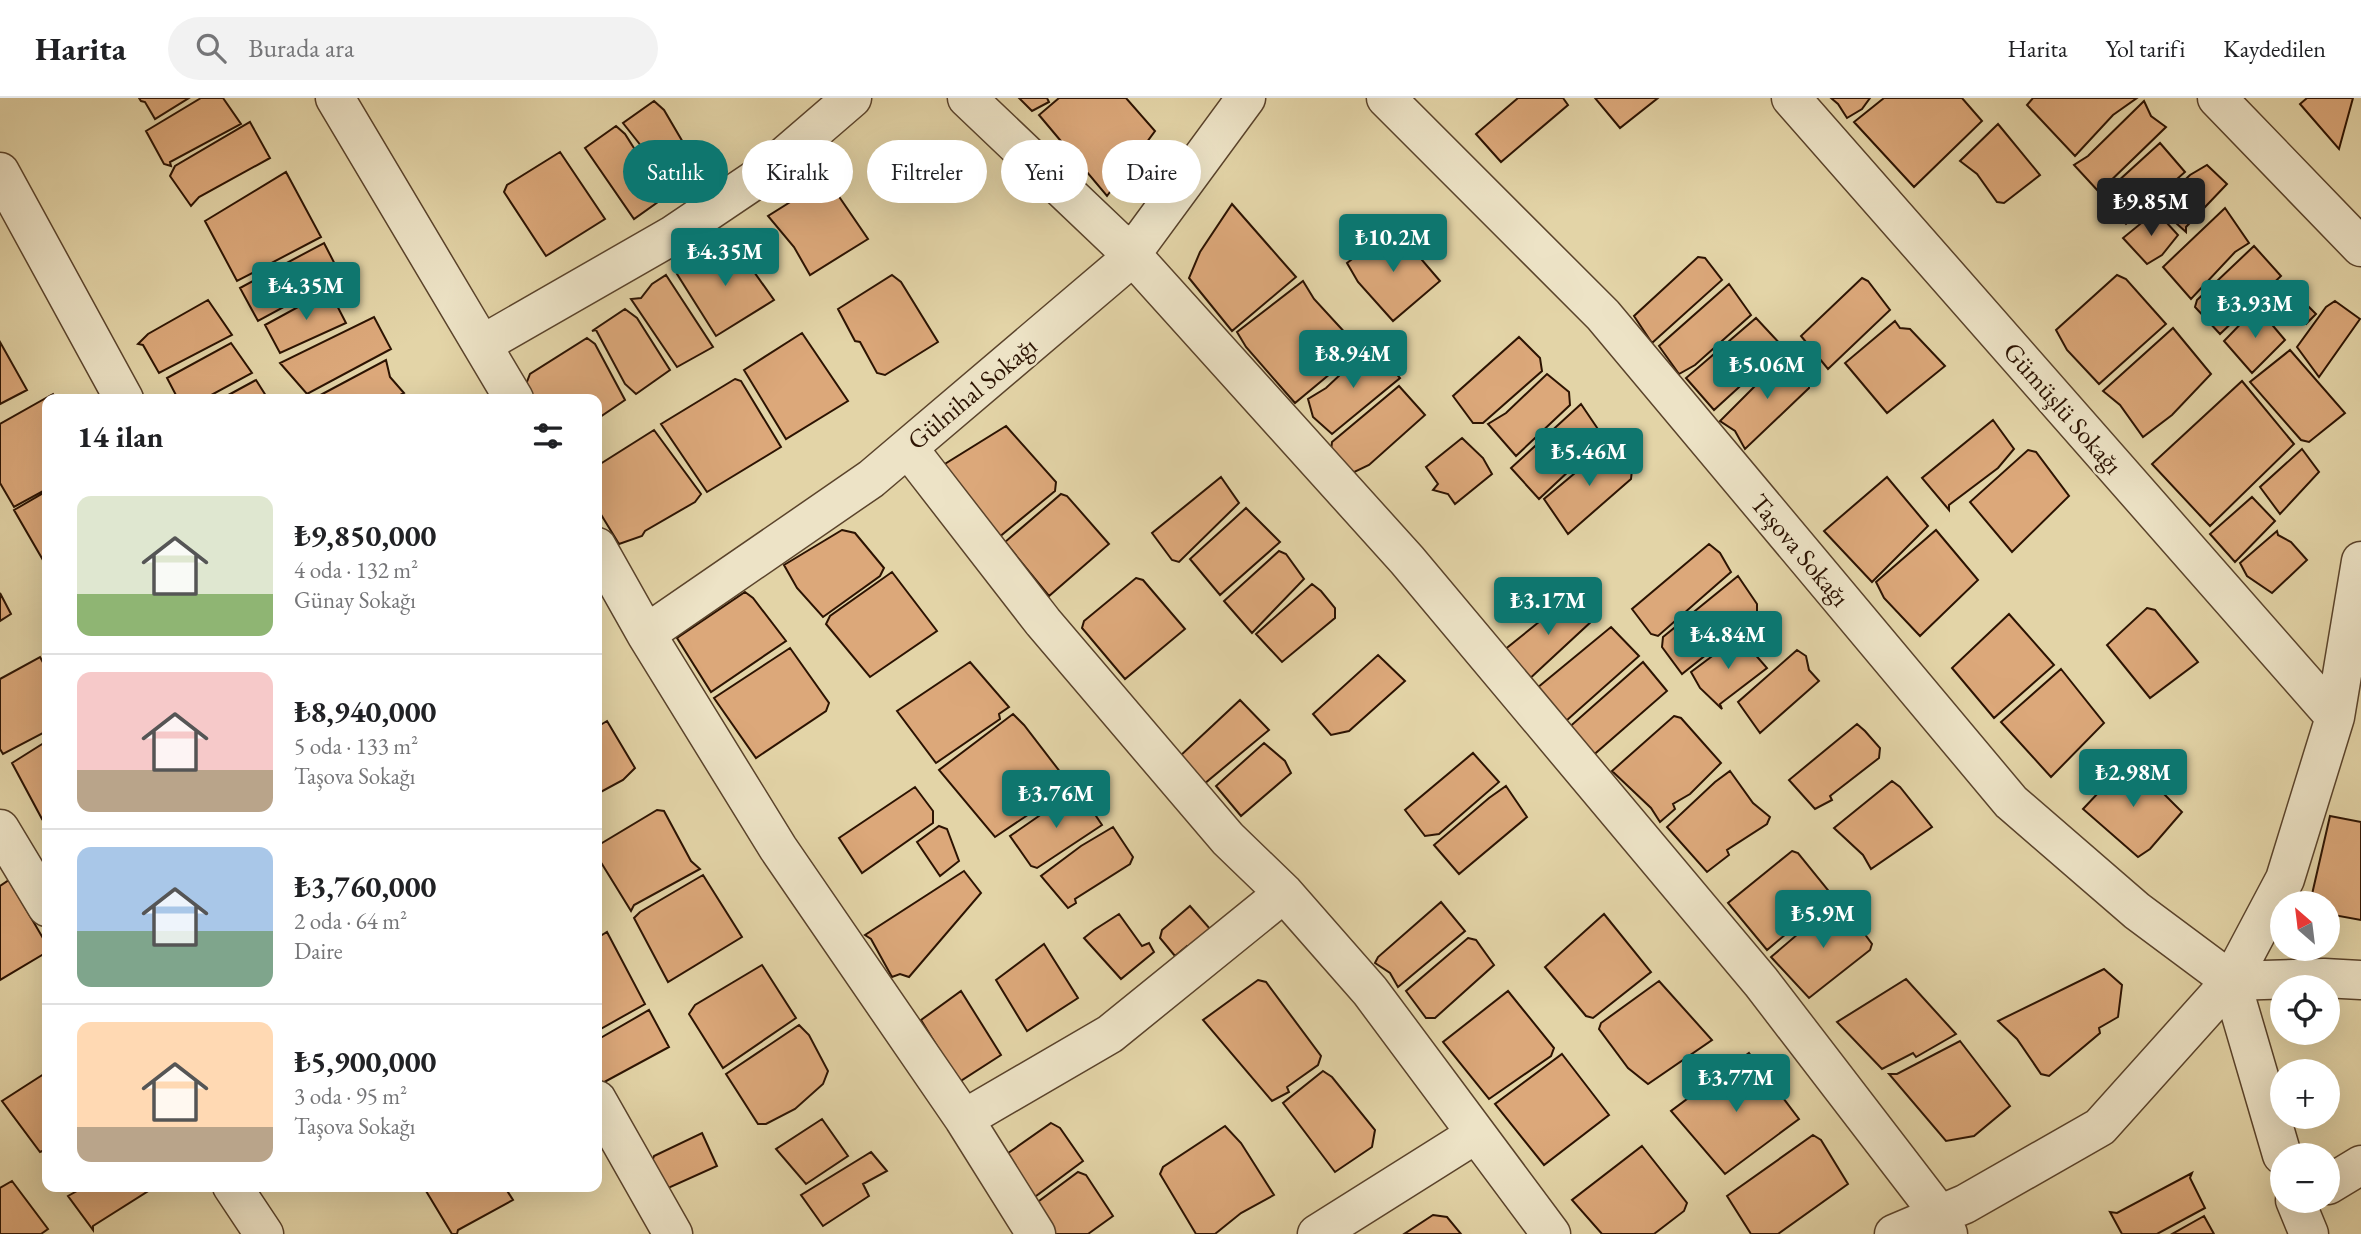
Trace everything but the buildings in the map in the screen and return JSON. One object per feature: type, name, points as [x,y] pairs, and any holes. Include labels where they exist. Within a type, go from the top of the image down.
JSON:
[{"type":"street","points":[[483,344],[684,227],[765,173],[852,98]]},
{"type":"street","points":[[967,98],[1131,254],[1407,560],[1761,982],[1944,1224]]},
{"type":"street","name":"Gülnihal Sokağı","points":[[646,634],[871,479],[1124,264],[1246,98]]},
{"type":"street","name":"Taşova Sokağı","points":[[1386,98],[1603,315],[2011,802],[2137,911],[2231,981]]},
{"type":"street","name":"Gümüşlü Sokağı","points":[[1791,98],[2335,717]]},
{"type":"street","points":[[2217,98],[2361,247]]},
{"type":"street","points":[[338,99],[510,394]]},
{"type":"street","points":[[0,172],[121,394]]},
{"type":"street","points":[[908,448],[1043,622],[1228,839],[1284,893],[1370,991],[1551,1234]]},
{"type":"street","points":[[602,556],[646,634],[778,848],[964,1119],[1036,1234]]},
{"type":"street","points":[[1894,1234],[1944,1224],[1965,1204],[2100,1127],[2231,981],[2285,879],[2335,717],[2352,672],[2361,561]]},
{"type":"street","points":[[0,829],[42,899]]},
{"type":"street","points":[[964,1119],[1110,1034],[1284,893]]},
{"type":"street","points":[[2231,981],[2325,978],[2361,980]]},
{"type":"street","points":[[2231,981],[2278,1143]]},
{"type":"street","points":[[602,1109],[673,1234]]},
{"type":"street","points":[[1317,1234],[1476,1134]]},
{"type":"street","points":[[2340,1180],[2361,1164]]},
{"type":"street","points":[[236,1192],[264,1234]]}]
